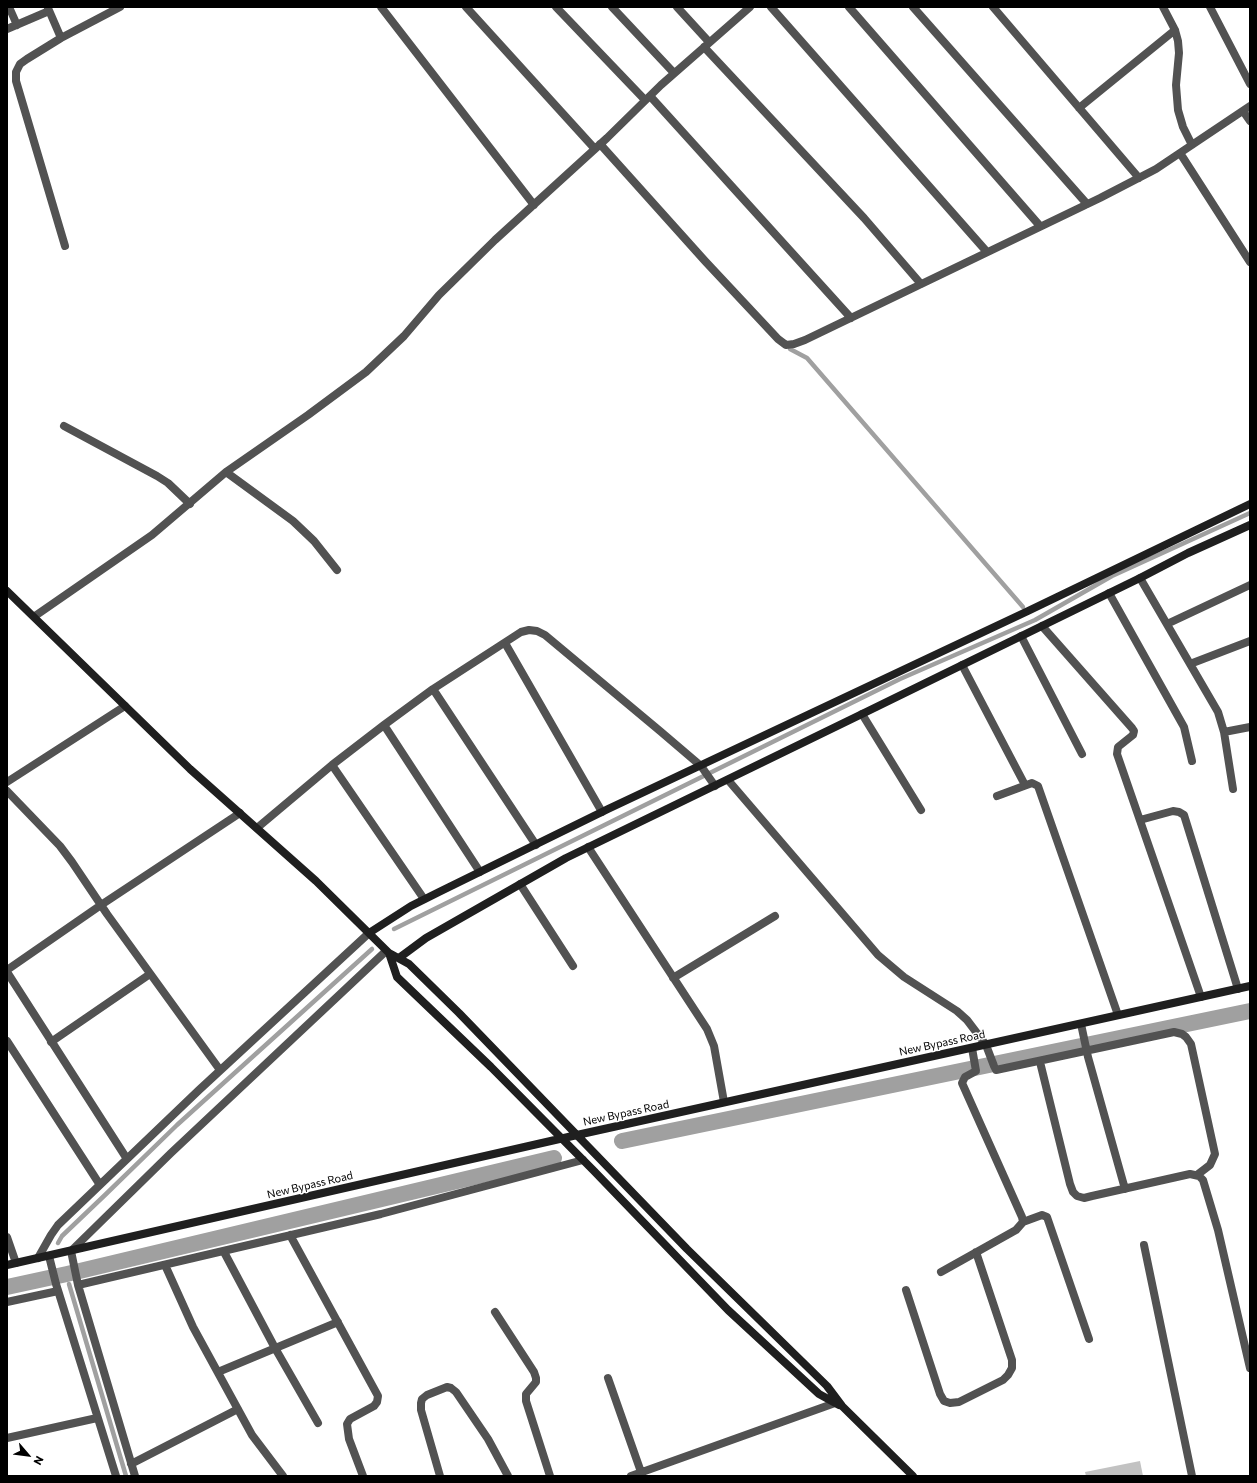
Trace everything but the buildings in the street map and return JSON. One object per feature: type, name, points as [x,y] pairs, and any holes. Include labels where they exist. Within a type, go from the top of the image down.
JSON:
[{"type":"street","points":[[9,7],[17,25]]},
{"type":"street","points":[[65,246],[16,81],[16,72],[20,64],[61,38],[120,7]]},
{"type":"street","points":[[381,7],[534,205]]},
{"type":"street","points":[[466,7],[782,343],[786,345],[794,344],[851,318],[1139,178],[1156,169],[1250,106]]},
{"type":"street","points":[[556,7],[647,98],[851,318]]},
{"type":"street","points":[[612,7],[674,73]]},
{"type":"street","points":[[677,7],[707,44],[864,218],[921,284]]},
{"type":"street","points":[[35,616],[152,535],[226,472],[308,415],[366,372],[404,336],[439,295],[495,240],[597,147],[674,73],[750,7]]},
{"type":"street","points":[[772,7],[987,252]]},
{"type":"street","points":[[849,7],[1040,226]]},
{"type":"street","points":[[913,7],[1087,204]]},
{"type":"street","points":[[992,7],[1139,178]]},
{"type":"street","points":[[1162,7],[1175,30],[1178,41],[1179,53],[1176,85],[1178,110],[1183,127],[1192,145]]},
{"type":"street","points":[[1210,7],[1250,84]]},
{"type":"street","points":[[7,29],[48,9],[61,38]]},
{"type":"street","points":[[1079,108],[1175,30]]},
{"type":"street","points":[[1243,111],[1250,121]]},
{"type":"street","points":[[1180,153],[1250,262]]},
{"type":"street","points":[[64,426],[157,476],[168,483],[190,504]]},
{"type":"street","points":[[226,472],[293,521],[314,541],[338,570]]},
{"type":"street","points":[[38,1258],[58,1225],[220,1070],[369,933],[411,906],[602,812],[702,767],[1250,504]]},
{"type":"street","points":[[399,958],[426,938],[566,858],[1140,578],[1188,553],[1250,525]]},
{"type":"street","points":[[1140,578],[1218,712],[1224,732],[1233,789]]},
{"type":"street","points":[[1167,624],[1250,585]]},
{"type":"street","points":[[7,591],[35,616],[125,706],[190,768],[316,881],[388,952],[409,964],[736,1298],[827,1386],[838,1404],[913,1476]]},
{"type":"street","points":[[1109,593],[1184,728],[1192,761]]},
{"type":"street","points":[[1042,626],[1134,732],[1133,735],[1118,747],[1116,754],[1201,997]]},
{"type":"street","points":[[257,828],[384,725],[433,690],[521,632],[529,630],[537,631],[545,635],[702,767],[715,786]]},
{"type":"street","points":[[1020,636],[1082,754]]},
{"type":"street","points":[[1190,664],[1250,641]]},
{"type":"street","points":[[506,643],[602,812]]},
{"type":"street","points":[[962,665],[1025,786]]},
{"type":"street","points":[[433,690],[536,845]]},
{"type":"street","points":[[7,782],[125,706]]},
{"type":"street","points":[[862,714],[921,810]]},
{"type":"street","points":[[384,725],[480,872]]},
{"type":"street","points":[[1224,732],[1250,727]]},
{"type":"street","points":[[332,766],[424,899]]},
{"type":"street","points":[[728,780],[878,955],[904,977],[957,1011],[974,1027],[986,1045],[996,1070],[1040,1062],[1087,1049],[1174,1032],[1182,1034],[1186,1037],[1191,1044],[1215,1154],[1210,1165],[1197,1175]]},
{"type":"street","points":[[997,796],[1032,783],[1038,786],[1118,1015]]},
{"type":"street","points":[[7,791],[60,846],[220,1070]]},
{"type":"street","points":[[1140,820],[1173,811],[1184,815],[1238,989]]},
{"type":"street","points":[[127,1159],[7,971],[101,905],[240,813]]},
{"type":"street","points":[[588,847],[707,1029],[714,1046],[724,1102]]},
{"type":"street","points":[[520,884],[573,966]]},
{"type":"street","points":[[673,978],[775,916]]},
{"type":"street","points":[[388,952],[397,977],[583,1160],[728,1310],[819,1394],[838,1404]]},
{"type":"street","points":[[135,1476],[77,1282],[71,1251],[171,1153],[388,952]]},
{"type":"street","points":[[51,1042],[150,974]]},
{"type":"street","name":"New Bypass Road","points":[[7,1265],[724,1102],[1250,986]]},
{"type":"street","points":[[1081,1024],[1125,1189]]},
{"type":"street","points":[[7,1041],[100,1185]]},
{"type":"street","points":[[972,1048],[976,1065],[975,1072],[964,1077],[962,1083],[1023,1222]]},
{"type":"street","points":[[1040,1062],[1073,1192],[1077,1196],[1084,1198],[1190,1174],[1197,1175],[1203,1180],[1218,1230],[1250,1368]]},
{"type":"street","points":[[77,1282],[224,1252],[381,1214],[583,1160]]},
{"type":"street","points":[[941,1272],[1016,1230],[1023,1222],[1042,1215],[1047,1217],[1088,1339]]},
{"type":"street","points":[[290,1236],[378,1396],[377,1402],[374,1406],[350,1419],[347,1424],[349,1439],[362,1476]]},
{"type":"street","points":[[7,1237],[16,1263]]},
{"type":"street","points":[[1144,1246],[1192,1476]]},
{"type":"street","points":[[224,1252],[274,1348],[318,1423]]},
{"type":"street","points":[[906,1290],[940,1394],[944,1401],[950,1403],[959,1402],[1002,1380],[1008,1375],[1012,1368],[1012,1360],[976,1252]]},
{"type":"street","points":[[49,1256],[57,1287],[116,1476]]},
{"type":"street","points":[[165,1265],[194,1326],[252,1435],[283,1476]]},
{"type":"street","points":[[7,1302],[57,1287]]},
{"type":"street","points":[[496,1312],[534,1372],[536,1378],[536,1382],[526,1394],[526,1401],[550,1476]]},
{"type":"street","points":[[218,1372],[338,1322]]},
{"type":"street","points":[[608,1378],[641,1472]]},
{"type":"street","points":[[440,1476],[421,1410],[421,1403],[422,1399],[427,1395],[447,1387],[456,1392],[488,1439],[508,1476]]},
{"type":"street","points":[[631,1476],[838,1404]]},
{"type":"street","points":[[131,1464],[238,1408]]},
{"type":"street","points":[[7,1438],[97,1418]]},
{"type":"waterway","points":[[790,349],[807,358],[1023,607]]},
{"type":"waterway","points":[[394,929],[900,679],[1035,620],[1112,576],[1250,513]]},
{"type":"waterway","points":[[58,1243],[62,1236],[177,1125],[372,949]]},
{"type":"waterway","points":[[622,1141],[1250,1011]]},
{"type":"waterway","points":[[7,1287],[554,1158]]},
{"type":"waterway","points":[[69,1284],[126,1476]]}]
